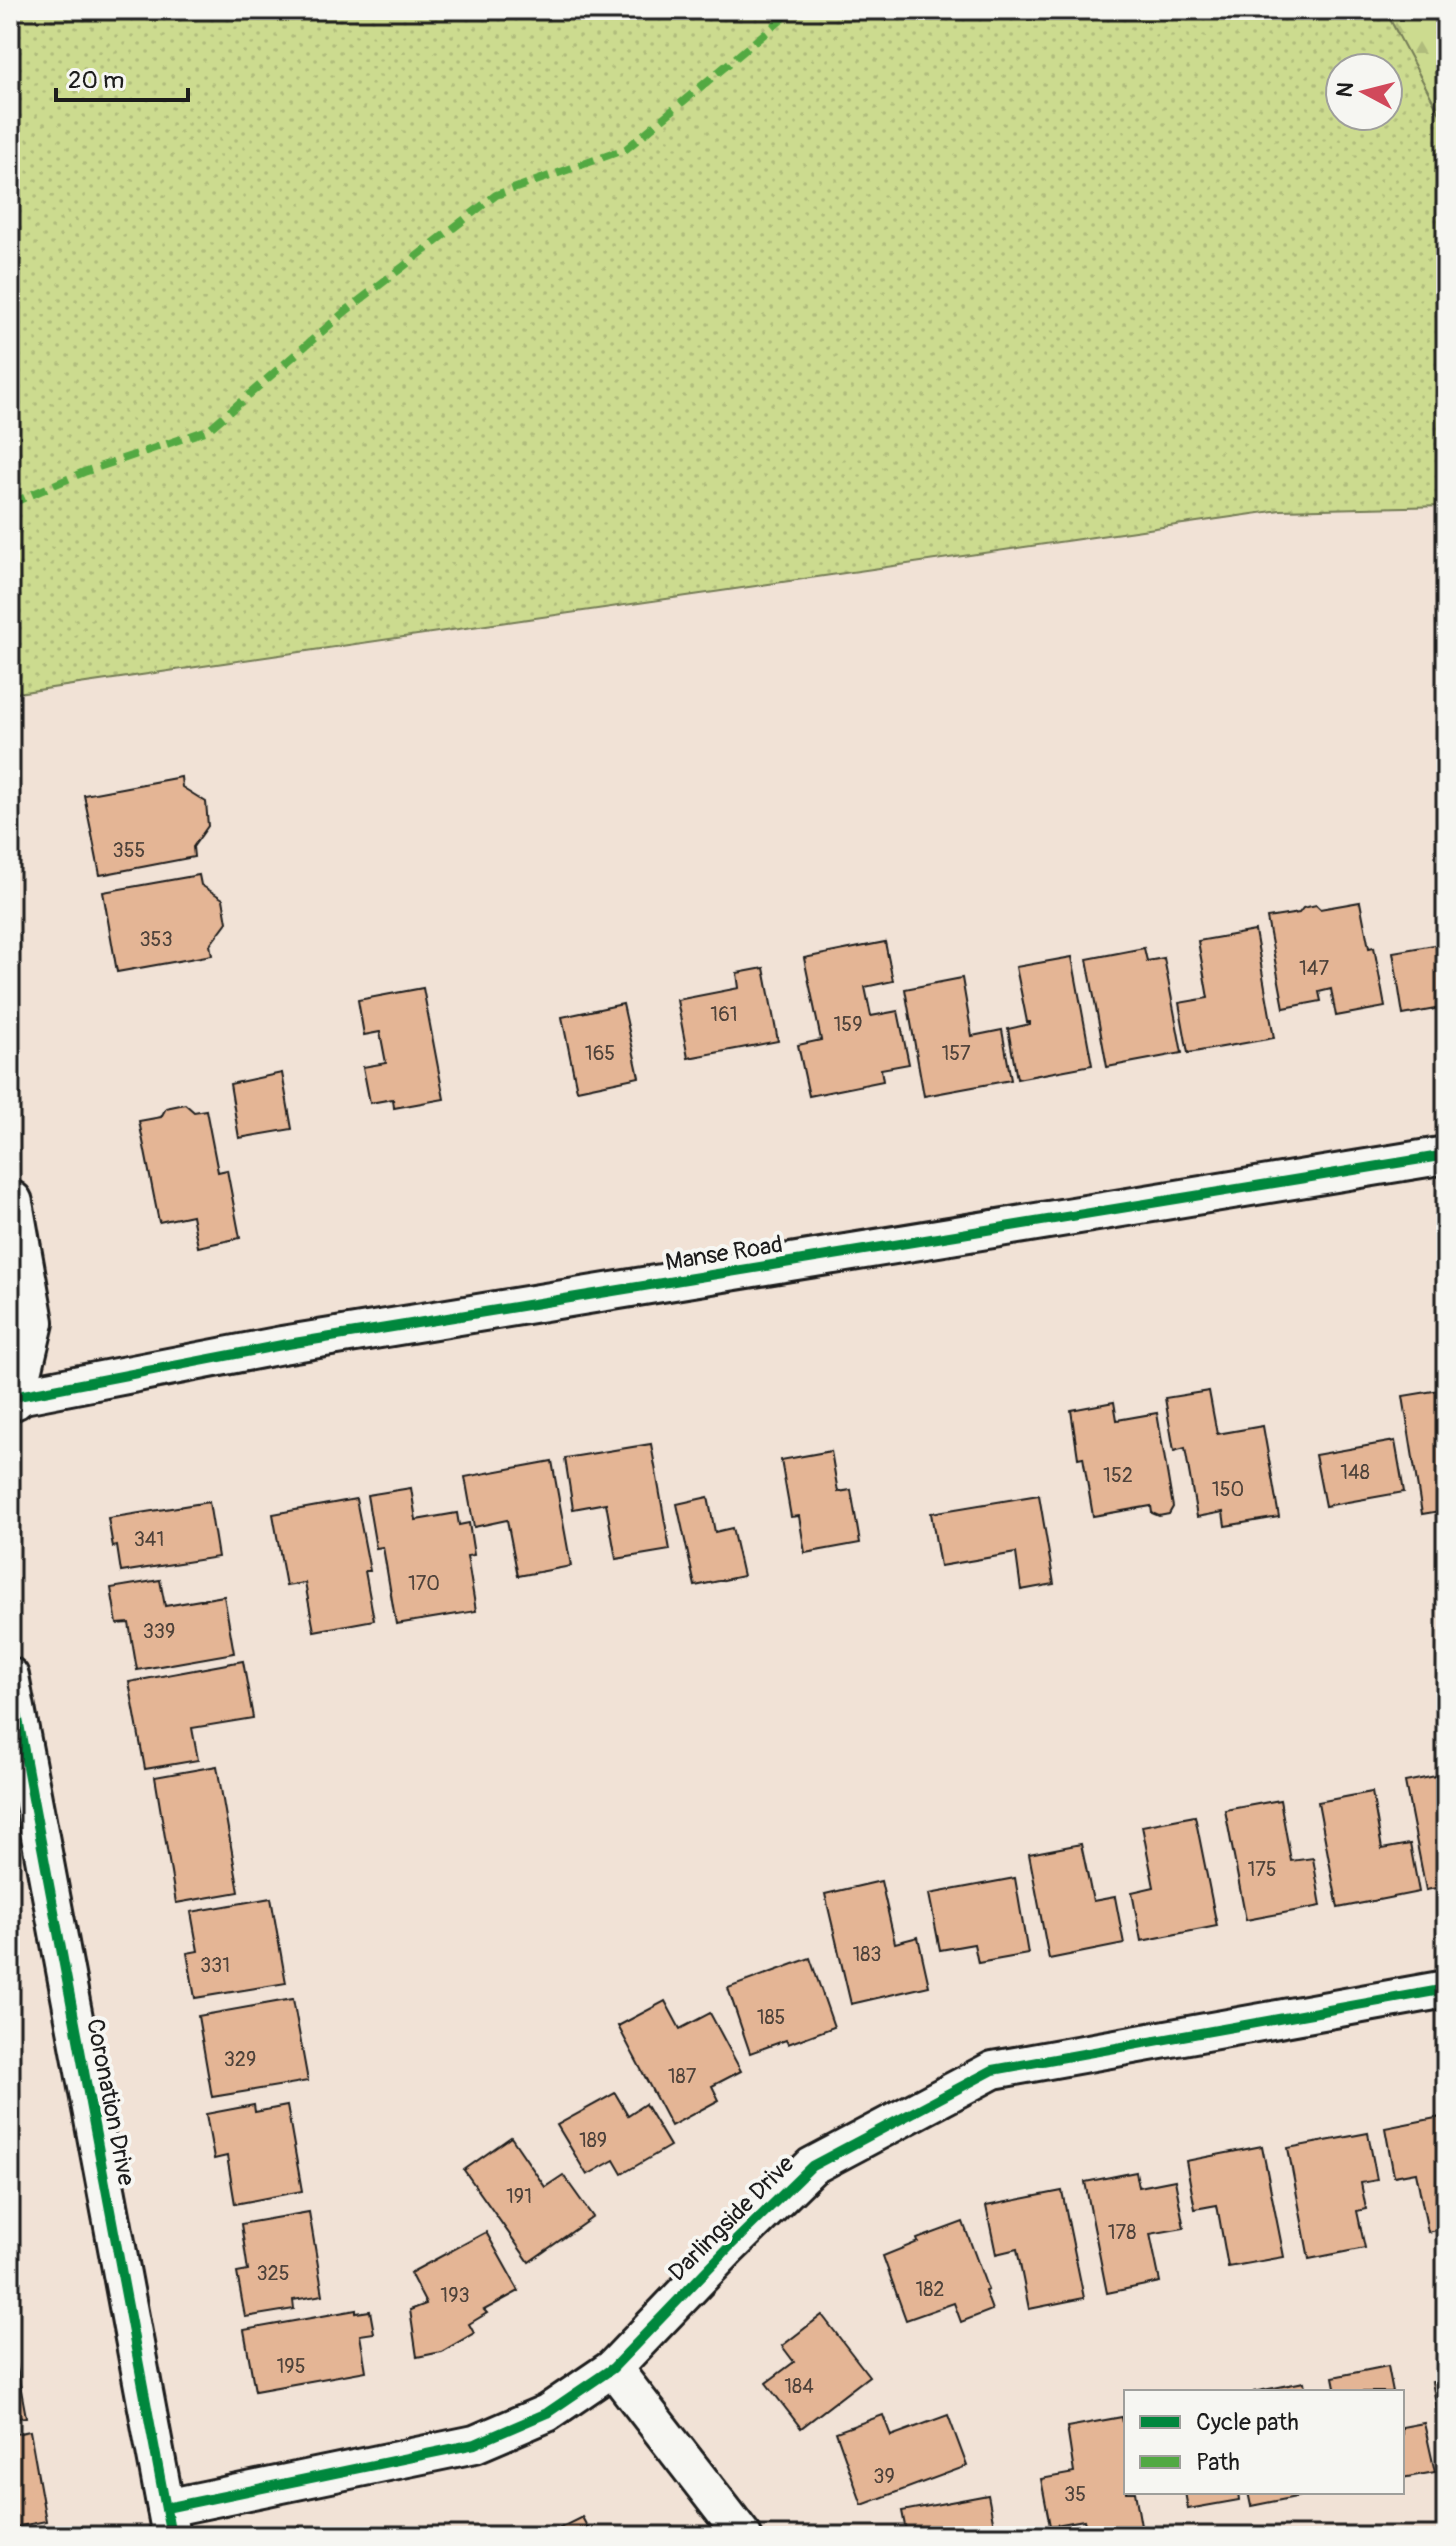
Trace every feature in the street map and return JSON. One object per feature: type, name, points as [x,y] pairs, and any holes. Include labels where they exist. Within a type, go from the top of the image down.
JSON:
[{"type":"street","name":"Manse Road","points":[[11,1399],[282,1345],[1446,1155]]},
{"type":"street","points":[[10,1203],[31,1322],[11,1399]]},
{"type":"street","name":"Coronation Drive","points":[[10,1676],[169,2522]]},
{"type":"street","name":"Darlingside Drive","points":[[169,2522],[475,2444],[547,2413],[613,2368],[812,2166],[993,2070],[1446,1989]]},
{"type":"street","points":[[613,2368],[743,2536]]},
{"type":"green space","points":[[10,10],[1446,10],[1446,506],[1280,510],[10,694]]},
{"type":"green space","points":[[1385,10],[1446,10],[1446,125]]},
{"type":"building","points":[[181,777],[182,787],[206,802],[208,826],[193,847],[194,857],[100,875],[84,795]]},
{"type":"building","points":[[199,875],[201,885],[223,899],[227,922],[210,945],[212,955],[117,972],[103,892]]},
{"type":"building","points":[[1360,902],[1369,948],[1374,947],[1385,1007],[1336,1016],[1331,989],[1319,992],[1321,1001],[1284,1008],[1267,918],[1299,913],[1303,908],[1316,905],[1320,909]]},
{"type":"building","points":[[1255,931],[1274,1038],[1188,1053],[1179,1003],[1208,998],[1198,941]]},
{"type":"building","points":[[885,942],[893,981],[865,987],[871,1016],[898,1011],[909,1064],[881,1069],[883,1081],[809,1096],[798,1045],[821,1040],[804,958]]},
{"type":"building","points":[[1446,943],[1446,1007],[1403,1015],[1393,952]]},
{"type":"building","points":[[1144,948],[1147,961],[1164,958],[1182,1053],[1107,1067],[1087,959]]},
{"type":"building","points":[[1072,957],[1092,1065],[1017,1079],[1008,1029],[1030,1022],[1027,1022],[1016,967]]},
{"type":"building","points":[[764,968],[778,1041],[688,1058],[677,1000],[739,988],[737,973]]},
{"type":"building","points":[[962,978],[972,1036],[1002,1030],[1011,1080],[924,1096],[905,989]]},
{"type":"building","points":[[423,988],[444,1099],[394,1108],[393,1099],[370,1103],[363,1067],[386,1063],[380,1032],[364,1035],[358,1000]]},
{"type":"building","points":[[623,1004],[639,1077],[577,1090],[562,1017]]},
{"type":"building","points":[[282,1073],[292,1129],[239,1138],[230,1084]]},
{"type":"building","points":[[185,1104],[194,1112],[206,1110],[218,1172],[227,1170],[240,1238],[198,1247],[192,1215],[159,1222],[139,1121],[161,1117],[166,1108]]},
{"type":"building","points":[[1446,1389],[1446,1510],[1422,1514],[1403,1396]]},
{"type":"building","points":[[1209,1391],[1217,1434],[1263,1426],[1279,1517],[1225,1526],[1223,1512],[1197,1517],[1185,1448],[1174,1451],[1165,1398]]},
{"type":"building","points":[[1114,1402],[1117,1420],[1157,1413],[1173,1507],[1169,1514],[1159,1516],[1152,1513],[1151,1506],[1093,1516],[1083,1457],[1078,1458],[1071,1410]]},
{"type":"building","points":[[1395,1441],[1404,1492],[1325,1506],[1315,1455]]},
{"type":"building","points":[[651,1444],[670,1550],[616,1559],[606,1503],[573,1509],[565,1458]]},
{"type":"building","points":[[831,1451],[838,1492],[851,1490],[860,1543],[805,1553],[799,1516],[791,1517],[781,1460]]},
{"type":"building","points":[[552,1461],[571,1566],[518,1576],[507,1520],[474,1527],[465,1477]]},
{"type":"building","points":[[411,1488],[416,1520],[457,1513],[459,1525],[469,1523],[474,1555],[467,1556],[476,1611],[396,1624],[383,1547],[376,1548],[367,1495]]},
{"type":"building","points":[[1039,1495],[1054,1584],[1021,1590],[1016,1553],[940,1566],[931,1513]]},
{"type":"building","points":[[708,1497],[715,1532],[732,1528],[743,1576],[695,1586],[677,1504]]},
{"type":"building","points":[[356,1499],[370,1571],[365,1571],[374,1620],[314,1631],[305,1583],[286,1586],[273,1514]]},
{"type":"building","points":[[209,1502],[218,1557],[121,1572],[108,1518]]},
{"type":"building","points":[[160,1580],[165,1606],[224,1596],[234,1653],[137,1670],[129,1623],[117,1624],[111,1588]]},
{"type":"building","points":[[243,1661],[253,1718],[192,1728],[198,1760],[145,1769],[129,1682]]},
{"type":"building","points":[[217,1766],[239,1892],[176,1903],[155,1777]]},
{"type":"building","points":[[1446,1774],[1446,1886],[1426,1890],[1405,1782]]},
{"type":"building","points":[[1372,1792],[1382,1849],[1410,1844],[1419,1892],[1338,1908],[1318,1802]]},
{"type":"building","points":[[1280,1800],[1291,1861],[1313,1858],[1321,1906],[1246,1920],[1225,1810]]},
{"type":"building","points":[[1195,1816],[1217,1926],[1141,1941],[1132,1892],[1154,1887],[1142,1826]]},
{"type":"building","points":[[1081,1844],[1093,1901],[1115,1897],[1124,1944],[1049,1959],[1029,1854]]},
{"type":"building","points":[[1015,1878],[1028,1954],[978,1963],[974,1944],[940,1950],[929,1894]]},
{"type":"building","points":[[881,1881],[895,1943],[918,1937],[929,1986],[851,2004],[825,1894]]},
{"type":"building","points":[[271,1898],[286,1983],[195,1998],[187,1953],[198,1951],[191,1912]]},
{"type":"building","points":[[810,1958],[834,2027],[788,2044],[786,2040],[750,2053],[728,1988]]},
{"type":"building","points":[[293,1999],[308,2081],[212,2097],[198,2016]]},
{"type":"building","points":[[665,2001],[680,2029],[710,2013],[741,2071],[712,2086],[719,2100],[671,2126],[618,2026]]},
{"type":"building","points":[[615,2093],[628,2115],[645,2104],[670,2146],[622,2174],[614,2160],[587,2175],[557,2125]]},
{"type":"building","points":[[254,2105],[255,2112],[287,2106],[302,2191],[235,2204],[227,2156],[214,2159],[206,2114]]},
{"type":"building","points":[[1446,2116],[1446,2228],[1428,2232],[1416,2172],[1394,2176],[1385,2128]]},
{"type":"building","points":[[1368,2133],[1377,2180],[1361,2183],[1366,2209],[1357,2211],[1365,2248],[1309,2259],[1288,2148]]},
{"type":"building","points":[[511,2137],[545,2187],[563,2175],[593,2217],[529,2262],[464,2170]]},
{"type":"building","points":[[1262,2146],[1284,2257],[1228,2267],[1217,2205],[1195,2209],[1186,2161]]},
{"type":"building","points":[[1136,2172],[1139,2187],[1175,2180],[1184,2228],[1150,2234],[1160,2282],[1107,2293],[1085,2182]]},
{"type":"building","points":[[1062,2191],[1084,2298],[1029,2309],[1017,2249],[996,2254],[986,2206]]},
{"type":"building","points":[[309,2212],[323,2295],[293,2300],[294,2309],[245,2317],[237,2273],[248,2271],[241,2224]]},
{"type":"building","points":[[963,2222],[988,2290],[985,2291],[992,2310],[961,2322],[954,2303],[906,2320],[883,2256]]},
{"type":"building","points":[[486,2232],[519,2291],[484,2310],[487,2313],[469,2324],[474,2333],[441,2352],[417,2357],[410,2310],[426,2304],[410,2273]]},
{"type":"building","points":[[356,2310],[356,2313],[370,2311],[374,2333],[360,2335],[366,2371],[255,2391],[244,2330]]},
{"type":"building","points":[[822,2315],[869,2376],[801,2428],[766,2383],[794,2362],[782,2346]]},
{"type":"building","points":[[10,2330],[26,2417],[10,2419]]},
{"type":"building","points":[[1388,2366],[1393,2390],[1336,2390],[1333,2377]]},
{"type":"building","points":[[1446,2380],[1446,2455],[1432,2382]]},
{"type":"building","points":[[1304,2382],[1306,2390],[1263,2390]]},
{"type":"building","points":[[883,2415],[891,2436],[948,2415],[967,2466],[862,2505],[836,2432]]},
{"type":"building","points":[[1122,2417],[1124,2494],[1135,2494],[1141,2526],[1088,2536],[1084,2520],[1050,2526],[1041,2479],[1074,2473],[1067,2427]]},
{"type":"building","points":[[1424,2423],[1435,2472],[1404,2478],[1404,2427]]},
{"type":"building","points":[[30,2431],[46,2521],[10,2528],[10,2435]]},
{"type":"building","points":[[1185,2494],[1238,2494],[1239,2500],[1188,2509]]},
{"type":"building","points":[[1248,2494],[1311,2494],[1251,2506]]},
{"type":"building","points":[[988,2495],[996,2536],[907,2536],[902,2511]]},
{"type":"building","points":[[582,2517],[592,2536],[535,2536],[544,2532],[546,2535]]},
{"type":"marked path","points":[[10,504],[84,472],[208,430],[347,310],[496,195],[626,149],[793,10]]},
{"type":"cycle path","points":[[10,1402],[13,1397],[282,1345],[1446,1155]]},
{"type":"cycle path","points":[[10,1676],[171,2536]]},
{"type":"cycle path","points":[[166,2508],[475,2444],[547,2413],[613,2368],[812,2166],[993,2070],[1446,1989]]}]
